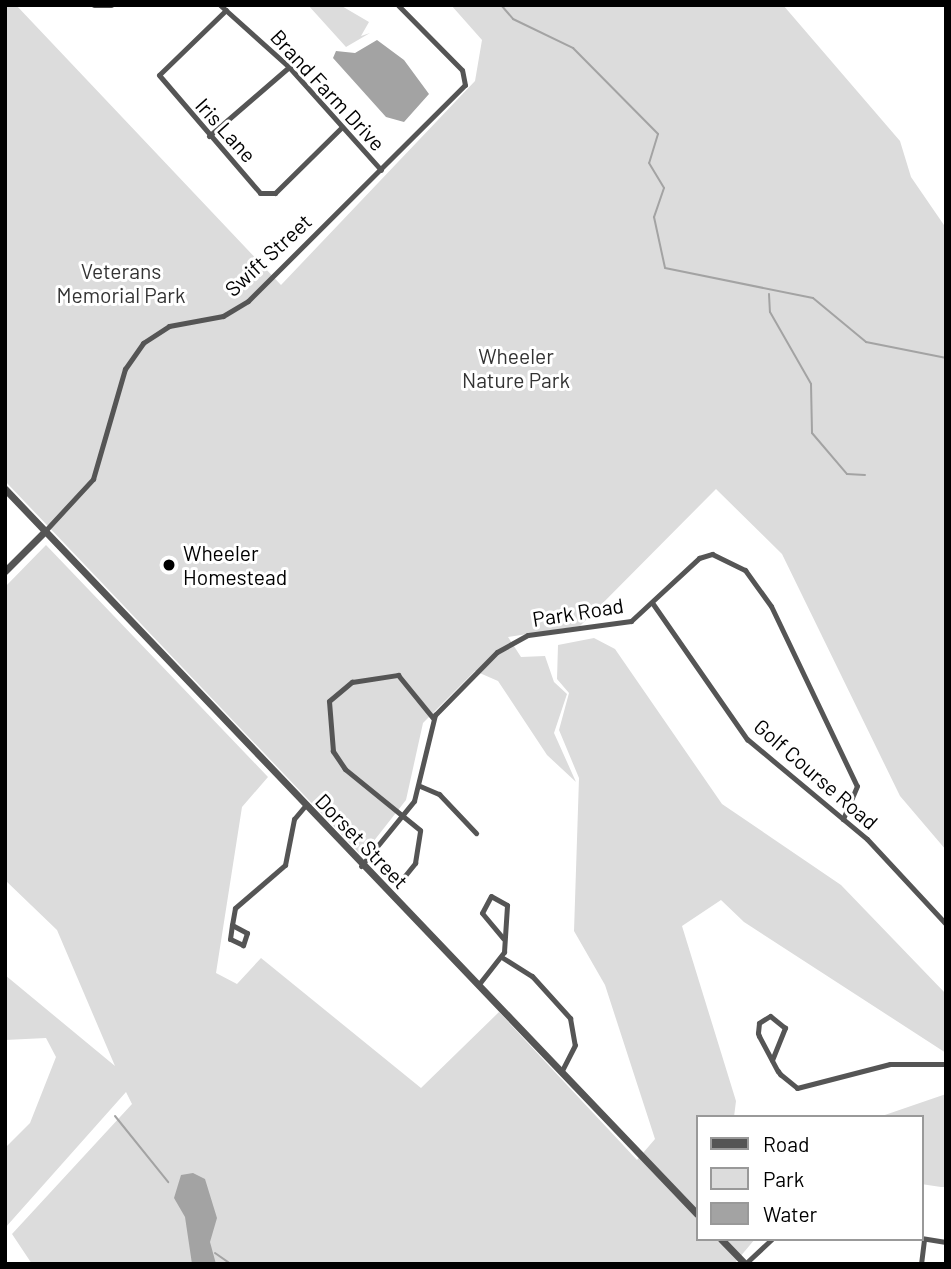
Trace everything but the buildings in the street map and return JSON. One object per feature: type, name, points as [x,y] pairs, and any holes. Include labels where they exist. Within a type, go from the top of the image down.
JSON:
[{"type":"street","points":[[94,5],[111,5]]},
{"type":"street","name":"Swift Street","points":[[5,571],[93,479],[121,381],[143,343],[169,326],[216,318],[243,306],[381,170],[466,78],[398,5]]},
{"type":"street","name":"Brand Farm Drive","points":[[223,8],[289,66],[381,170]]},
{"type":"street","name":"Iris Lane","points":[[223,8],[159,75],[209,136],[268,196],[342,127]]},
{"type":"street","points":[[209,136],[289,66]]},
{"type":"street","name":"Dorset Street","points":[[5,489],[303,807],[562,1070],[696,1213]]},
{"type":"street","name":"Park Road","points":[[433,718],[513,641],[618,626],[653,604],[704,556],[723,555],[746,570],[771,606],[857,786],[843,819]]},
{"type":"street","name":"Golf Course Road","points":[[653,604],[747,739],[843,819],[946,924]]},
{"type":"street","points":[[361,866],[407,815],[420,786],[433,718],[398,675],[352,682],[329,701],[333,751],[345,769],[407,815],[420,831],[420,844],[399,883]]},
{"type":"street","points":[[420,786],[439,794],[476,833]]},
{"type":"street","points":[[232,925],[239,903],[287,861],[294,819],[303,807]]},
{"type":"street","points":[[478,984],[503,958],[508,905],[491,896],[482,913],[503,938]]},
{"type":"street","points":[[503,958],[532,976],[570,1018],[575,1045],[562,1070]]},
{"type":"street","points":[[772,1060],[785,1028],[770,1016],[758,1031],[772,1060],[787,1082],[803,1089],[890,1064],[946,1064]]},
{"type":"street","points":[[923,1238],[946,1241]]},
{"type":"street","points":[[723,1241],[745,1264],[770,1241]]},
{"type":"street","points":[[922,1264],[923,1241]]},
{"type":"green space","points":[[5,5],[16,5],[281,285],[475,81],[482,40],[451,5],[783,5],[900,141],[911,177],[946,228],[946,850],[900,796],[782,554],[716,489],[580,626],[508,637],[521,657],[545,656],[554,682],[567,694],[554,733],[576,782],[547,755],[498,681],[475,671],[423,723],[406,800],[362,856],[5,481]]},
{"type":"green space","points":[[308,5],[340,5],[369,22],[361,36],[370,33],[346,47]]},
{"type":"green space","points":[[46,545],[268,777],[242,807],[216,973],[237,984],[261,958],[421,1088],[499,1012],[637,1160],[655,1139],[605,985],[574,931],[579,778],[559,730],[569,693],[557,679],[558,645],[594,638],[615,649],[722,804],[841,885],[946,994],[946,1053],[744,922],[721,900],[682,926],[736,1101],[734,1115],[696,1115],[696,1241],[753,1241],[734,1264],[32,1264],[12,1234],[132,1104],[126,1092],[5,1228],[5,1148],[30,1123],[56,1057],[46,1038],[5,1040],[5,975],[115,1066],[57,930],[5,880],[5,587]]},
{"type":"green space","points":[[946,1094],[946,1187],[923,1184],[923,1115],[885,1115]]},
{"type":"water","points":[[377,40],[404,60],[429,94],[404,122],[386,117],[333,58],[336,51],[355,53]]},
{"type":"water","points":[[193,1173],[205,1179],[217,1218],[210,1242],[216,1264],[192,1264],[185,1217],[174,1198],[181,1175]]},
{"type":"waterway","points":[[501,5],[513,19],[573,48],[658,134],[649,163],[664,188],[654,217],[665,268],[813,298],[866,342],[946,358]]},
{"type":"waterway","points":[[769,294],[770,312],[811,384],[812,433],[847,474],[865,475]]},
{"type":"waterway","points":[[115,1116],[168,1182]]},
{"type":"waterway","points":[[215,1253],[231,1264]]},
{"type":"place","name":"Wheeler Homestead","points":[[169,565]]},
{"type":"park label","name":"Veterans Memorial Park","points":[[121,283]]},
{"type":"park label","name":"Wheeler Nature Park","points":[[516,368]]}]
